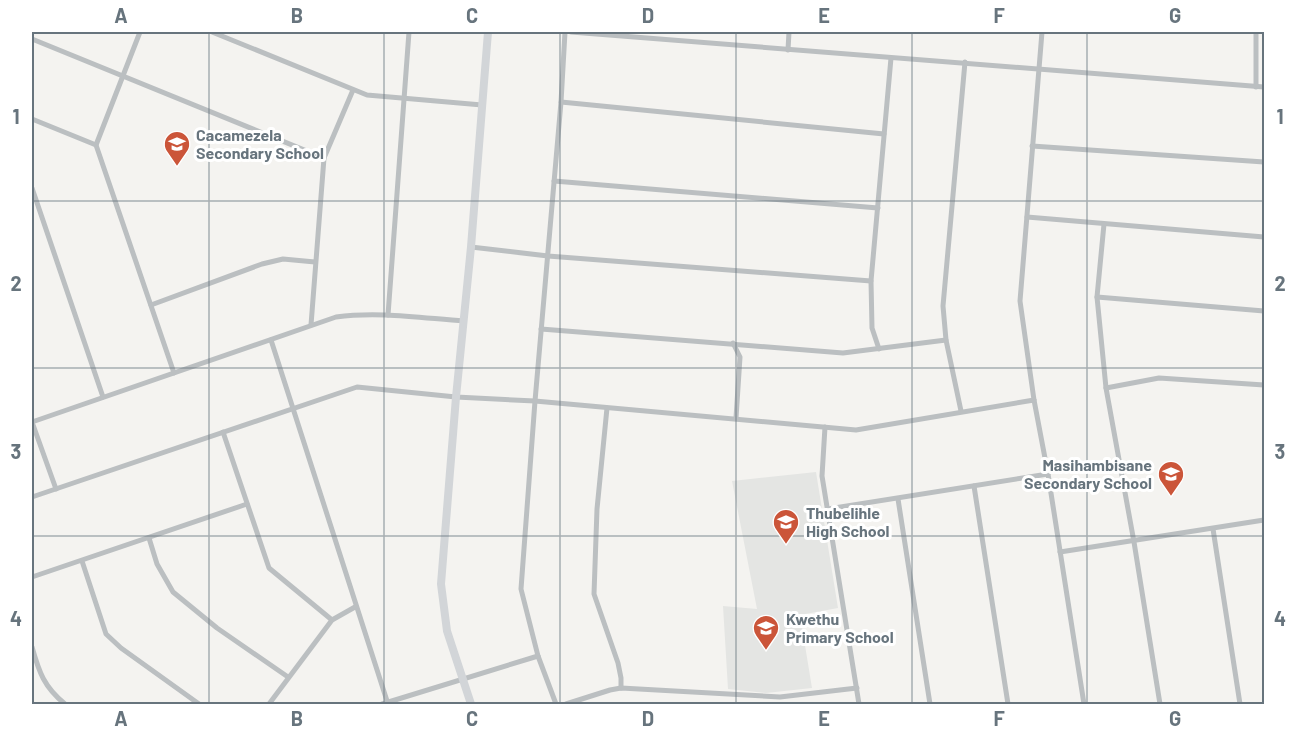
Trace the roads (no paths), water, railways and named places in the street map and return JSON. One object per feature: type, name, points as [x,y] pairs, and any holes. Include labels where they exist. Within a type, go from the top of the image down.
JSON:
[{"type":"street","points":[[140,32],[96,145],[174,373]]},
{"type":"street","points":[[212,32],[353,90],[375,96],[482,105]]},
{"type":"street","points":[[388,315],[409,32]]},
{"type":"street","points":[[471,705],[447,631],[441,591],[488,32]]},
{"type":"street","points":[[556,705],[538,656],[521,589],[565,32]]},
{"type":"street","points":[[571,32],[1264,87]]},
{"type":"street","points":[[788,50],[789,32]]},
{"type":"street","points":[[1042,32],[1020,301],[1084,705]]},
{"type":"street","points":[[1256,87],[1257,32]]},
{"type":"street","points":[[32,39],[324,158]]},
{"type":"street","points":[[879,349],[872,328],[871,281],[891,58]]},
{"type":"street","points":[[961,411],[946,340],[943,306],[965,62]]},
{"type":"street","points":[[311,325],[324,158],[353,90]]},
{"type":"street","points":[[561,102],[884,134]]},
{"type":"street","points":[[32,122],[96,145]]},
{"type":"street","points":[[1032,146],[1264,162]]},
{"type":"street","points":[[554,181],[878,208]]},
{"type":"street","points":[[32,188],[103,397]]},
{"type":"street","points":[[1027,217],[1264,237]]},
{"type":"street","points":[[1104,224],[1097,297],[1106,388],[1160,705]]},
{"type":"street","points":[[471,247],[548,256],[871,281]]},
{"type":"street","points":[[151,305],[262,264],[283,259],[315,261]]},
{"type":"street","points":[[1097,297],[1264,311]]},
{"type":"street","points":[[56,489],[32,422],[336,317],[355,314],[388,315],[464,321]]},
{"type":"street","points":[[541,329],[733,343],[827,353],[946,340]]},
{"type":"street","points":[[271,340],[386,704],[538,656]]},
{"type":"street","points":[[733,343],[740,357],[736,418]]},
{"type":"street","points":[[1106,388],[1159,378],[1264,385]]},
{"type":"street","points":[[32,497],[357,387],[456,397],[535,401],[865,429],[1034,400]]},
{"type":"street","points":[[607,408],[597,509],[594,594],[618,663],[621,688]]},
{"type":"street","points":[[825,427],[822,465],[859,705]]},
{"type":"street","points":[[224,432],[269,568],[332,620]]},
{"type":"street","points":[[828,509],[1048,474]]},
{"type":"street","points":[[974,486],[1008,705]]},
{"type":"street","points":[[898,499],[930,705]]},
{"type":"street","points":[[32,577],[247,504]]},
{"type":"street","points":[[1060,552],[1264,520]]},
{"type":"street","points":[[1213,529],[1240,705]]},
{"type":"street","points":[[149,538],[157,564],[173,592],[217,628],[288,677]]},
{"type":"street","points":[[82,561],[106,634],[121,648],[199,705]]},
{"type":"street","points":[[269,705],[332,620],[355,607]]},
{"type":"street","points":[[32,647],[47,688],[65,705]]},
{"type":"street","points":[[566,705],[621,688],[780,697],[856,688]]},
{"type":"street","points":[[780,697],[781,705]]},
{"type":"place","name":"Cacamezela Secondary School","points":[[177,167]]},
{"type":"place","name":"Masihambisane Secondary School","points":[[1171,497]]},
{"type":"place","name":"Thubelihle High School","points":[[786,545]]},
{"type":"place","name":"Kwethu Primary School","points":[[766,651]]}]
